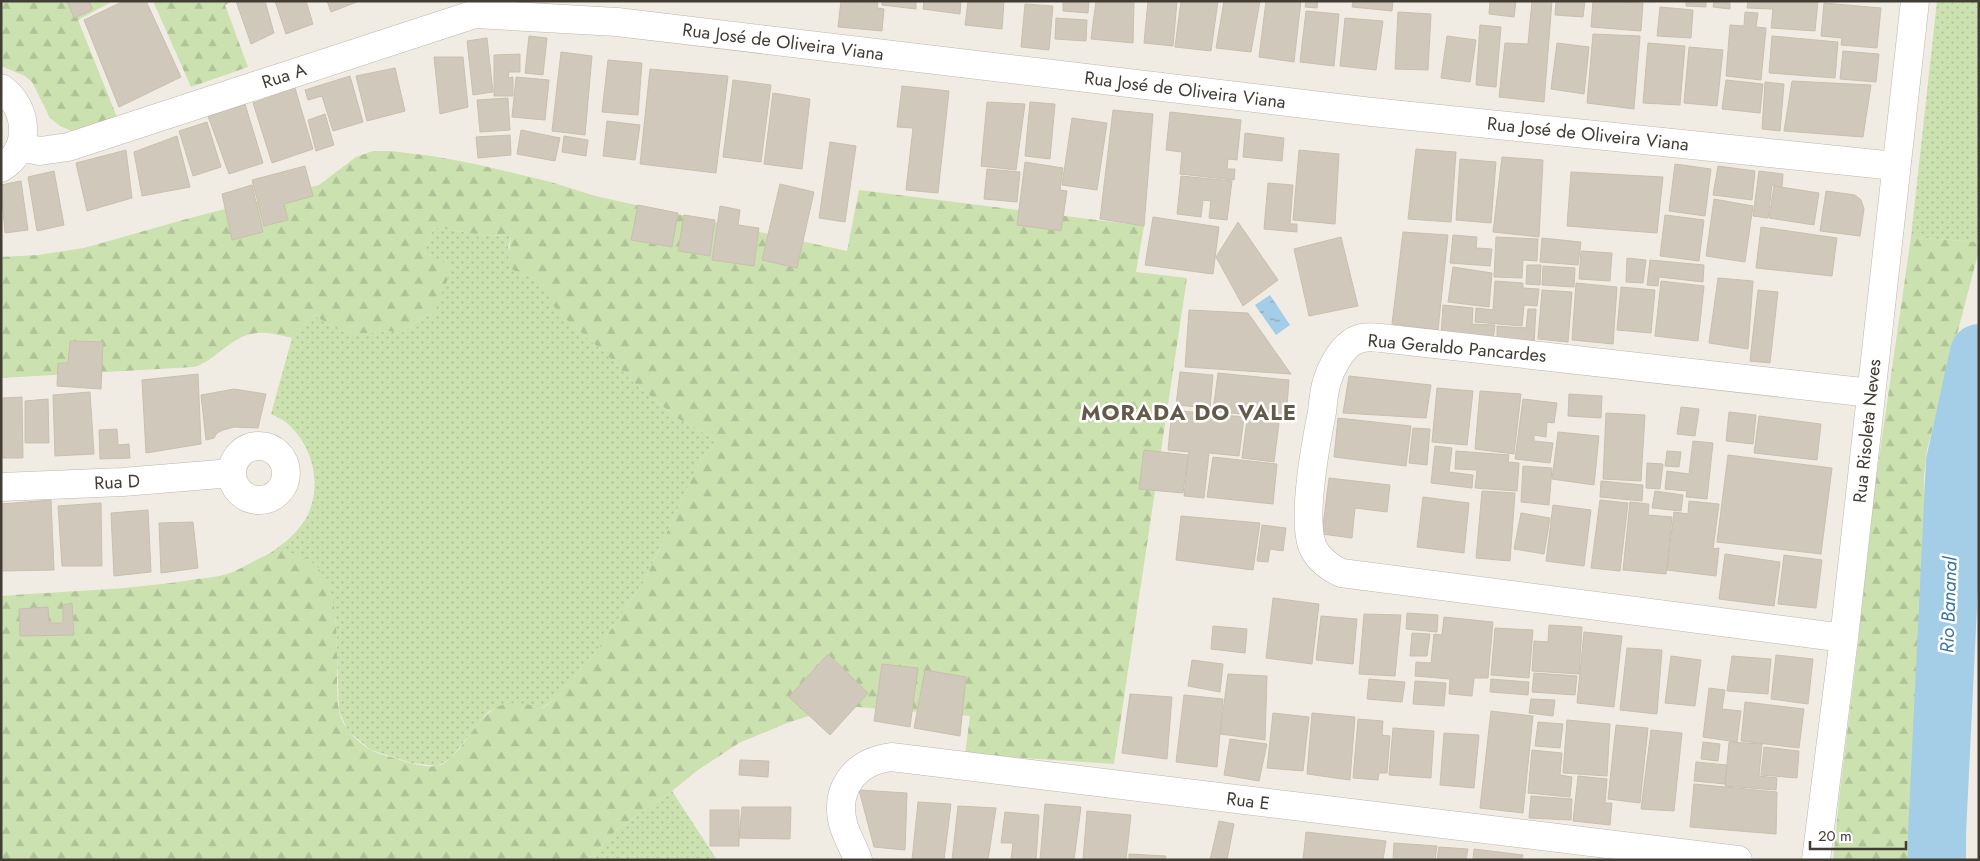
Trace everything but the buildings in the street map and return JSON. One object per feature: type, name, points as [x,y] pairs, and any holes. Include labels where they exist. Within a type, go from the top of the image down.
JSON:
[{"type":"street","points":[[587,1],[617,22]]},
{"type":"street","name":"Rua Risoleta Neves","points":[[1816,860],[1844,638],[1914,1]]},
{"type":"street","name":"Rua José de Oliveira Viana","points":[[486,8],[1372,112],[1895,166]]},
{"type":"street","name":"Rua A","points":[[20,147],[40,151],[68,147],[486,8]]},
{"type":"street","points":[[1,88],[13,98],[20,110],[24,133],[20,147],[8,164],[1,168]]},
{"type":"street","name":"Rua Geraldo Pancardes","points":[[1844,638],[1342,573],[1328,567],[1320,558],[1312,547],[1309,535],[1308,520],[1316,444],[1327,381],[1334,364],[1351,343],[1363,337],[1871,393]]},
{"type":"street","name":"Rua D","points":[[1,487],[123,482],[232,473]]},
{"type":"street","name":"Rua E","points":[[858,860],[844,827],[841,808],[844,795],[855,772],[865,764],[876,759],[891,757],[1738,860]]},
{"type":"green space","points":[[1,1],[113,1],[78,20],[117,117],[74,132],[60,126],[50,118],[32,82],[25,76],[1,66]]},
{"type":"green space","points":[[153,1],[233,1],[225,5],[248,67],[191,87]]},
{"type":"green space","points":[[1937,1],[1979,1],[1979,242],[1911,237]]},
{"type":"green space","points":[[373,151],[432,156],[475,164],[551,182],[595,196],[847,251],[859,190],[1144,226],[1136,272],[1187,278],[1114,764],[965,754],[970,716],[857,707],[828,710],[787,723],[739,743],[698,770],[672,791],[616,830],[588,860],[1,860],[1,596],[124,588],[212,577],[227,574],[264,556],[279,552],[287,552],[308,560],[323,574],[331,594],[336,618],[339,710],[346,728],[360,743],[378,753],[420,765],[436,766],[445,763],[453,756],[476,726],[494,709],[505,704],[514,703],[543,708],[558,696],[595,653],[645,580],[697,467],[716,440],[677,418],[632,381],[605,353],[560,314],[552,304],[543,284],[533,277],[521,275],[512,269],[508,260],[511,236],[481,235],[434,227],[424,254],[433,256],[452,268],[434,314],[423,317],[401,333],[389,331],[356,334],[345,332],[334,328],[314,315],[292,338],[267,333],[249,334],[232,342],[210,359],[194,367],[1,378],[1,257],[38,255],[84,248],[190,218],[319,185],[356,157]]},
{"type":"green space","points":[[434,227],[481,235],[511,236],[508,248],[521,275],[533,277],[543,284],[560,314],[605,353],[632,381],[677,418],[716,440],[697,467],[645,580],[595,653],[558,696],[542,708],[523,704],[505,704],[488,712],[450,759],[437,766],[412,763],[371,750],[348,731],[339,711],[336,622],[330,594],[307,559],[286,552],[265,556],[286,541],[303,523],[313,498],[315,484],[314,471],[305,445],[288,424],[271,414],[292,338],[314,315],[334,328],[356,334],[389,331],[401,333],[423,317],[434,314],[441,262],[433,256],[424,254]]},
{"type":"green space","points":[[1911,237],[1979,242],[1979,250],[1927,450],[1924,476],[1934,758],[1934,860],[1833,860],[1876,479]]},
{"type":"green space","points":[[672,791],[717,860],[588,860],[616,830]]},
{"type":"water","points":[[1270,295],[1290,325],[1276,335],[1255,305]]},
{"type":"waterway","name":"Rio Bananal","points":[[1937,860],[1955,462],[1979,353]]},
{"type":"district","name":"MORADA DO VALE","points":[[1189,412]]}]
